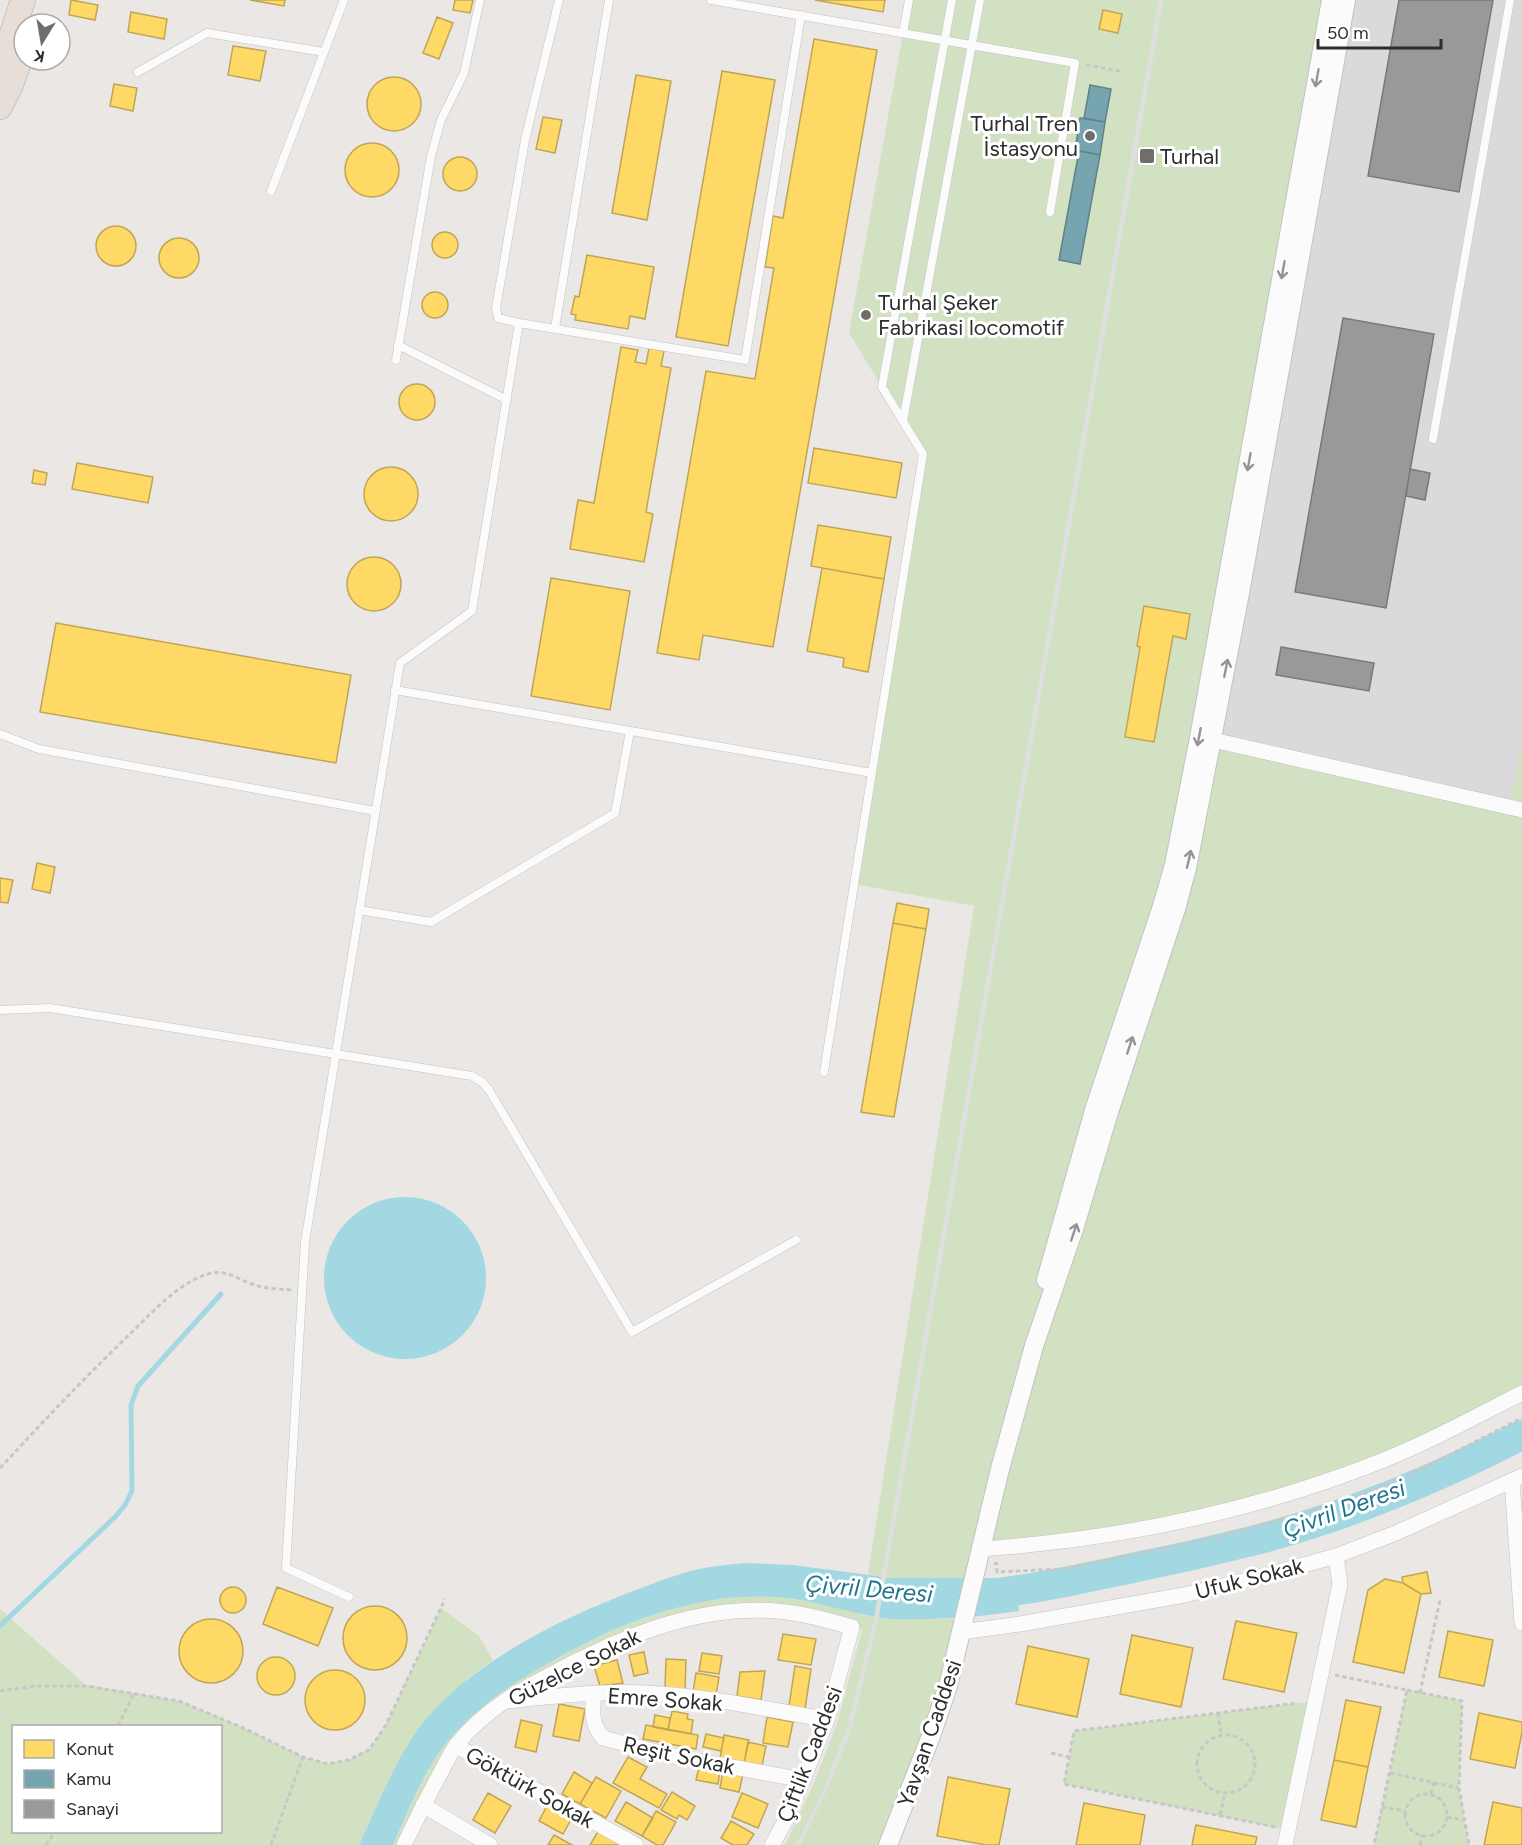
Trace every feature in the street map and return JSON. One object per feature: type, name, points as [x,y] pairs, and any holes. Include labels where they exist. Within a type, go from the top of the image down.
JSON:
[{"type":"highway","points":[[0,71],[12,46]]},
{"type":"highway","points":[[0,107],[10,87],[12,72]]},
{"type":"street","points":[[1034,1346],[1046,1280],[1078,1165],[1176,856],[1226,591],[1331,0]]},
{"type":"street","points":[[1034,1346],[1060,1274],[1108,1112],[1188,868],[1346,0]]},
{"type":"street","points":[[1213,740],[1522,810]]},
{"type":"street","name":"Yavşan Caddesi","points":[[888,1845],[932,1736],[948,1686],[978,1558],[1034,1346]]},
{"type":"street","points":[[978,1558],[1037,1545],[1168,1524],[1244,1506],[1368,1466],[1433,1438],[1522,1393]]},
{"type":"street","points":[[1517,1478],[1522,1623]]},
{"type":"street","name":"Ufuk Sokak","points":[[963,1625],[1020,1624],[1184,1595],[1264,1576],[1336,1556],[1396,1533],[1517,1478]]},
{"type":"street","points":[[1285,1845],[1340,1584],[1336,1556]]},
{"type":"street","name":"Güzelce Sokak","points":[[404,1845],[423,1804],[456,1746],[478,1722],[502,1702],[600,1649],[674,1621],[728,1612],[776,1611],[852,1627]]},
{"type":"street","name":"Çiftlik Caddesi","points":[[772,1845],[788,1816],[827,1720],[852,1627]]},
{"type":"street","name":"Emre Sokak","points":[[502,1702],[594,1693],[646,1693],[773,1710],[827,1720]]},
{"type":"street","name":"Reşit Sokak","points":[[594,1693],[593,1722],[603,1738],[669,1755],[803,1780]]},
{"type":"street","name":"Göktürk Sokak","points":[[456,1746],[636,1845]]},
{"type":"street","points":[[423,1804],[490,1845]]},
{"type":"lane","points":[[272,191],[344,0]]},
{"type":"lane","points":[[396,360],[431,156],[441,120],[464,73],[480,0]]},
{"type":"lane","points":[[559,0],[525,140],[496,308],[498,318],[745,360],[801,15]]},
{"type":"lane","points":[[555,328],[609,0]]},
{"type":"lane","points":[[711,0],[1075,63],[1050,212]]},
{"type":"lane","points":[[903,33],[909,0]]},
{"type":"lane","points":[[824,1072],[923,454],[882,387],[952,0]]},
{"type":"lane","points":[[903,421],[980,0]]},
{"type":"lane","points":[[1433,439],[1510,0]]},
{"type":"lane","points":[[138,72],[207,33],[324,52]]},
{"type":"lane","points":[[349,1597],[286,1568],[305,1242],[399,663],[472,611],[519,323]]},
{"type":"lane","points":[[398,345],[507,400]]},
{"type":"lane","points":[[395,690],[872,773]]},
{"type":"lane","points":[[359,910],[431,922],[615,813],[630,731]]},
{"type":"lane","points":[[0,734],[39,749],[375,811]]},
{"type":"lane","points":[[0,1010],[50,1008],[472,1076],[489,1090],[632,1332],[796,1240]]},
{"type":"path","points":[[1075,63],[1120,71]]},
{"type":"path","points":[[0,1468],[78,1384],[146,1318],[175,1292],[194,1280],[213,1273],[222,1273],[231,1274],[256,1286],[302,1291]]},
{"type":"path","points":[[0,1691],[36,1686],[86,1686],[179,1701],[241,1727],[303,1757],[328,1764],[348,1760],[369,1750],[386,1725],[445,1599]]},
{"type":"path","points":[[1420,1693],[1440,1599]]},
{"type":"path","points":[[1321,1672],[1462,1701],[1459,1788],[1469,1845]]},
{"type":"path","points":[[1374,1845],[1407,1690]]},
{"type":"path","points":[[118,1725],[134,1693]]},
{"type":"path","points":[[1288,1830],[1064,1784],[1074,1731],[1315,1701]]},
{"type":"path","points":[[1218,1713],[1221,1734]]},
{"type":"path","points":[[1221,1734],[1234,1735],[1245,1741],[1253,1750],[1256,1762],[1254,1774],[1248,1785],[1237,1792],[1225,1794],[1213,1791],[1203,1783],[1197,1772],[1197,1760],[1201,1748],[1210,1739],[1221,1734]]},
{"type":"path","points":[[1052,1753],[1069,1757]]},
{"type":"path","points":[[271,1845],[303,1757]]},
{"type":"path","points":[[1389,1773],[1459,1788]]},
{"type":"path","points":[[1431,1794],[1434,1782]]},
{"type":"path","points":[[1220,1816],[1225,1794]]},
{"type":"path","points":[[1431,1794],[1443,1803],[1447,1817],[1441,1829],[1436,1833],[1422,1835],[1409,1827],[1405,1811],[1408,1803],[1414,1797],[1431,1794]]},
{"type":"path","points":[[1382,1807],[1405,1811]]},
{"type":"path","points":[[1447,1817],[1465,1820]]},
{"type":"path","points":[[1420,1845],[1422,1835]]},
{"type":"shaded area","points":[[1346,0],[1522,0],[1522,743],[1509,807],[1213,740]]},
{"type":"green space","points":[[909,0],[1331,0],[1199,737],[1509,807],[1522,743],[1522,1393],[1433,1438],[1244,1506],[980,1549],[973,1579],[893,1578],[868,1574],[974,906],[854,884],[923,454],[849,333]]},
{"type":"green space","points":[[749,1596],[778,1597],[819,1603],[886,1619],[964,1619],[888,1845],[785,1845],[814,1783],[837,1723],[862,1630],[813,1617],[776,1611],[635,1635],[478,1722],[404,1845],[393,1845],[417,1791],[439,1753],[464,1723],[499,1693],[559,1656],[640,1619],[690,1604]]},
{"type":"green space","points":[[441,1608],[479,1636],[493,1660],[469,1677],[397,1765],[359,1845],[0,1845],[0,1609],[86,1685],[179,1701],[241,1727],[303,1757],[328,1764],[348,1760],[369,1750],[386,1725]]},
{"type":"green space","points":[[1407,1690],[1462,1701],[1459,1788],[1469,1845],[1374,1845]]},
{"type":"green space","points":[[1315,1701],[1288,1830],[1064,1784],[1074,1731]]},
{"type":"water","points":[[405,1197],[421,1198],[436,1203],[462,1221],[480,1247],[485,1262],[485,1294],[480,1309],[462,1335],[436,1353],[421,1358],[405,1359],[389,1358],[374,1353],[348,1335],[330,1309],[325,1294],[324,1278],[325,1262],[330,1247],[348,1221],[374,1203],[389,1198]]},
{"type":"water","points":[[746,1563],[792,1565],[893,1578],[1015,1578],[1019,1611],[954,1618],[891,1619],[790,1598],[746,1597],[717,1599],[660,1612],[578,1647],[523,1678],[483,1706],[459,1728],[431,1765],[393,1845],[359,1845],[405,1749],[425,1720],[445,1698],[469,1678],[522,1643],[608,1601],[691,1571]]},
{"type":"building: Konut","points":[[71,0],[98,5],[95,20],[72,16],[72,12],[69,12]]},
{"type":"building: Konut","points":[[250,0],[285,0],[284,6]]},
{"type":"building: Konut","points":[[455,0],[473,0],[470,13],[453,10]]},
{"type":"building: Konut","points":[[815,0],[885,0],[883,12]]},
{"type":"building: Konut","points":[[1103,10],[1122,14],[1118,33],[1099,29]]},
{"type":"building: Konut","points":[[131,12],[167,19],[164,39],[128,32]]},
{"type":"building: Konut","points":[[437,17],[453,23],[439,59],[423,53]]},
{"type":"building: Konut","points":[[814,39],[877,50],[773,647],[703,635],[699,660],[657,653],[706,371],[755,379],[774,268],[765,267],[773,216],[783,218]]},
{"type":"building: Konut","points":[[233,46],[266,51],[260,81],[228,75]]},
{"type":"building: Konut","points":[[722,71],[775,80],[728,346],[676,337]]},
{"type":"building: Konut","points":[[636,75],[671,81],[647,220],[612,213]]},
{"type":"building: Konut","points":[[389,77],[399,77],[409,81],[417,89],[421,104],[417,119],[409,127],[399,131],[389,131],[379,127],[371,119],[367,109],[367,99],[371,89],[379,81]]},
{"type":"building: Konut","points":[[114,84],[137,88],[133,111],[110,106]]},
{"type":"building: Konut","points":[[543,117],[562,120],[555,153],[536,149]]},
{"type":"building: Konut","points":[[367,143],[377,143],[387,147],[395,155],[399,170],[395,185],[387,193],[377,197],[367,197],[357,193],[349,185],[345,175],[345,165],[349,155],[357,147]]},
{"type":"building: Konut","points":[[460,157],[472,162],[477,174],[472,186],[460,191],[448,186],[443,174],[448,162]]},
{"type":"building: Konut","points":[[116,226],[124,227],[130,232],[135,238],[135,254],[130,260],[124,265],[116,266],[108,265],[102,260],[97,254],[96,246],[97,238],[102,232],[108,227]]},
{"type":"building: Konut","points":[[445,232],[454,236],[458,245],[454,254],[445,258],[436,254],[432,245],[436,236]]},
{"type":"building: Konut","points":[[179,238],[187,239],[193,244],[198,250],[198,266],[193,272],[187,277],[179,278],[171,277],[165,272],[160,266],[159,258],[160,250],[165,244],[171,239]]},
{"type":"building: Konut","points":[[587,255],[654,267],[645,319],[630,316],[628,329],[575,320],[576,315],[571,314],[575,296],[579,297]]},
{"type":"building: Konut","points":[[435,292],[444,296],[448,305],[444,314],[435,318],[426,314],[422,305],[426,296]]},
{"type":"building: Konut","points":[[621,347],[638,350],[635,362],[646,364],[649,348],[664,351],[661,366],[671,368],[646,512],[653,514],[644,562],[570,549],[578,500],[594,503]]},
{"type":"building: Konut","points":[[417,384],[430,389],[435,402],[430,415],[417,420],[404,415],[399,402],[404,389]]},
{"type":"building: Konut","points":[[814,448],[902,463],[896,498],[808,483]]},
{"type":"building: Konut","points":[[77,463],[153,477],[148,503],[72,489]]},
{"type":"building: Konut","points":[[386,467],[396,467],[406,471],[414,479],[418,494],[414,509],[406,517],[396,521],[386,521],[376,517],[368,509],[364,499],[364,489],[368,479],[376,471]]},
{"type":"building: Konut","points":[[34,470],[47,473],[45,485],[32,483]]},
{"type":"building: Konut","points":[[818,525],[891,537],[884,579],[811,566]]},
{"type":"building: Konut","points":[[369,557],[379,557],[389,561],[397,569],[401,584],[397,599],[389,607],[379,611],[369,611],[359,607],[351,599],[347,589],[347,579],[351,569],[359,561]]},
{"type":"building: Konut","points":[[822,568],[884,579],[868,672],[843,667],[844,658],[807,651]]},
{"type":"building: Konut","points":[[551,578],[630,591],[610,710],[531,696]]},
{"type":"building: Konut","points":[[1144,606],[1190,614],[1186,639],[1173,636],[1154,742],[1125,737],[1140,647],[1137,646]]},
{"type":"building: Konut","points":[[56,623],[351,675],[336,763],[40,712]]},
{"type":"building: Konut","points":[[37,863],[55,867],[50,893],[32,889]]},
{"type":"building: Konut","points":[[0,878],[13,880],[8,903],[0,902]]},
{"type":"building: Konut","points":[[897,903],[929,909],[926,929],[893,923]]},
{"type":"building: Konut","points":[[893,923],[926,929],[894,1117],[861,1112]]},
{"type":"building: Konut","points":[[1427,1572],[1431,1593],[1421,1594],[1403,1583],[1402,1577]]},
{"type":"building: Konut","points":[[1385,1579],[1403,1583],[1421,1594],[1404,1673],[1353,1662],[1368,1590]]},
{"type":"building: Konut","points":[[233,1587],[242,1591],[246,1600],[242,1609],[233,1613],[224,1609],[220,1600],[224,1591]]},
{"type":"building: Konut","points":[[277,1587],[333,1608],[318,1646],[263,1624]]},
{"type":"building: Konut","points":[[375,1606],[393,1612],[401,1620],[407,1638],[401,1656],[393,1664],[375,1670],[357,1664],[349,1656],[343,1638],[349,1620],[357,1612]]},
{"type":"building: Konut","points":[[211,1619],[229,1625],[237,1633],[243,1651],[237,1669],[229,1677],[211,1683],[193,1677],[185,1669],[179,1651],[185,1633],[193,1625]]},
{"type":"building: Konut","points":[[1236,1621],[1297,1633],[1284,1692],[1223,1679]]},
{"type":"building: Konut","points":[[1448,1631],[1493,1640],[1484,1686],[1439,1677]]},
{"type":"building: Konut","points":[[783,1634],[816,1639],[811,1665],[778,1660]]},
{"type":"building: Konut","points":[[1132,1635],[1193,1648],[1181,1707],[1120,1694]]},
{"type":"building: Konut","points":[[1028,1646],[1089,1659],[1077,1717],[1016,1704]]},
{"type":"building: Konut","points":[[644,1652],[648,1673],[634,1676],[629,1655]]},
{"type":"building: Konut","points":[[702,1653],[722,1656],[719,1674],[699,1671]]},
{"type":"building: Konut","points":[[276,1657],[289,1663],[295,1676],[289,1689],[276,1695],[263,1689],[257,1676],[263,1663]]},
{"type":"building: Konut","points":[[666,1659],[686,1660],[685,1690],[665,1689]]},
{"type":"building: Konut","points":[[617,1660],[623,1683],[600,1686],[594,1666]]},
{"type":"building: Konut","points":[[795,1666],[811,1669],[805,1709],[789,1706]]},
{"type":"building: Konut","points":[[329,1670],[341,1670],[352,1675],[360,1683],[365,1700],[363,1712],[352,1725],[341,1730],[329,1730],[318,1725],[310,1717],[305,1706],[305,1694],[310,1683],[318,1675]]},
{"type":"building: Konut","points":[[765,1671],[761,1700],[737,1696],[740,1672]]},
{"type":"building: Konut","points":[[696,1673],[719,1677],[716,1695],[693,1692]]},
{"type":"building: Konut","points":[[1346,1700],[1381,1707],[1368,1767],[1334,1760]]},
{"type":"building: Konut","points":[[559,1704],[585,1709],[579,1741],[553,1736]]},
{"type":"building: Konut","points":[[672,1711],[688,1714],[687,1719],[693,1720],[691,1734],[668,1730]]},
{"type":"building: Konut","points":[[1479,1713],[1522,1722],[1515,1768],[1470,1759]]},
{"type":"building: Konut","points":[[655,1715],[670,1718],[668,1730],[653,1727]]},
{"type":"building: Konut","points":[[767,1717],[793,1722],[788,1747],[763,1743]]},
{"type":"building: Konut","points":[[521,1720],[542,1725],[536,1752],[515,1747]]},
{"type":"building: Konut","points":[[646,1725],[698,1735],[696,1749],[643,1739]]},
{"type":"building: Konut","points":[[706,1734],[724,1738],[721,1751],[703,1747]]},
{"type":"building: Konut","points":[[724,1735],[749,1740],[744,1763],[720,1759]]},
{"type":"building: Konut","points":[[748,1742],[766,1746],[762,1766],[744,1763]]},
{"type":"building: Konut","points":[[628,1757],[647,1767],[640,1779],[667,1794],[659,1808],[613,1783]]},
{"type":"building: Konut","points":[[1334,1760],[1368,1767],[1356,1827],[1321,1820]]},
{"type":"building: Konut","points":[[699,1767],[720,1771],[718,1784],[696,1780]]},
{"type":"building: Konut","points":[[723,1770],[743,1774],[739,1792],[720,1788]]},
{"type":"building: Konut","points":[[574,1772],[592,1783],[580,1804],[562,1794]]},
{"type":"building: Konut","points":[[596,1777],[621,1791],[606,1818],[580,1804]]},
{"type":"building: Konut","points":[[948,1777],[1010,1789],[999,1845],[986,1845],[937,1836]]},
{"type":"building: Konut","points":[[672,1792],[695,1806],[687,1820],[679,1815],[677,1819],[661,1810]]},
{"type":"building: Konut","points":[[488,1793],[511,1806],[495,1833],[473,1820]]},
{"type":"building: Konut","points":[[742,1793],[768,1804],[758,1828],[732,1817]]},
{"type":"building: Konut","points":[[549,1802],[573,1816],[563,1834],[539,1821]]},
{"type":"building: Konut","points":[[626,1802],[653,1818],[642,1836],[615,1821]]},
{"type":"building: Konut","points":[[1493,1802],[1522,1808],[1522,1845],[1484,1845]]},
{"type":"building: Konut","points":[[1084,1803],[1145,1815],[1140,1845],[1076,1845]]},
{"type":"building: Konut","points":[[656,1811],[676,1822],[663,1845],[657,1845],[642,1836]]},
{"type":"building: Konut","points":[[731,1821],[754,1834],[747,1845],[733,1845],[721,1838]]},
{"type":"building: Konut","points":[[1196,1825],[1257,1837],[1255,1845],[1192,1845]]},
{"type":"building: Konut","points":[[599,1830],[627,1845],[590,1845]]},
{"type":"building: Konut","points":[[554,1835],[572,1845],[548,1845]]},
{"type":"building: Kamu","points":[[1090,85],[1111,89],[1105,122],[1084,118]]},
{"type":"building: Kamu","name":"Turhal Tren İstasyonu","points":[[1080,118],[1105,122],[1100,155],[1075,150]]},
{"type":"building: Kamu","points":[[1079,151],[1100,155],[1080,264],[1059,260]]},
{"type":"building: Sanayi","points":[[1399,0],[1493,0],[1459,192],[1368,176]]},
{"type":"building: Sanayi","points":[[1343,318],[1434,334],[1386,608],[1295,592]]},
{"type":"building: Sanayi","points":[[1410,469],[1430,473],[1425,500],[1406,496]]},
{"type":"building: Sanayi","points":[[1281,647],[1374,663],[1369,691],[1276,675]]},
{"type":"waterway","points":[[0,1626],[125,1505],[132,1491],[131,1405],[138,1386],[221,1294]]},
{"type":"waterway","name":"Çivril Deresi","points":[[975,1595],[1015,1591],[1073,1580],[1207,1552],[1287,1531],[1390,1496],[1522,1435]]},
{"type":"railway","points":[[798,1845],[826,1788],[850,1726],[876,1620],[1161,0]]},
{"type":"place","name":"Turhal Tren İstasyonu","points":[[1090,136]]},
{"type":"place","name":"Turhal","points":[[1147,156]]},
{"type":"place","name":"Turhal Şeker Fabrikasi locomotif","points":[[866,315]]}]
